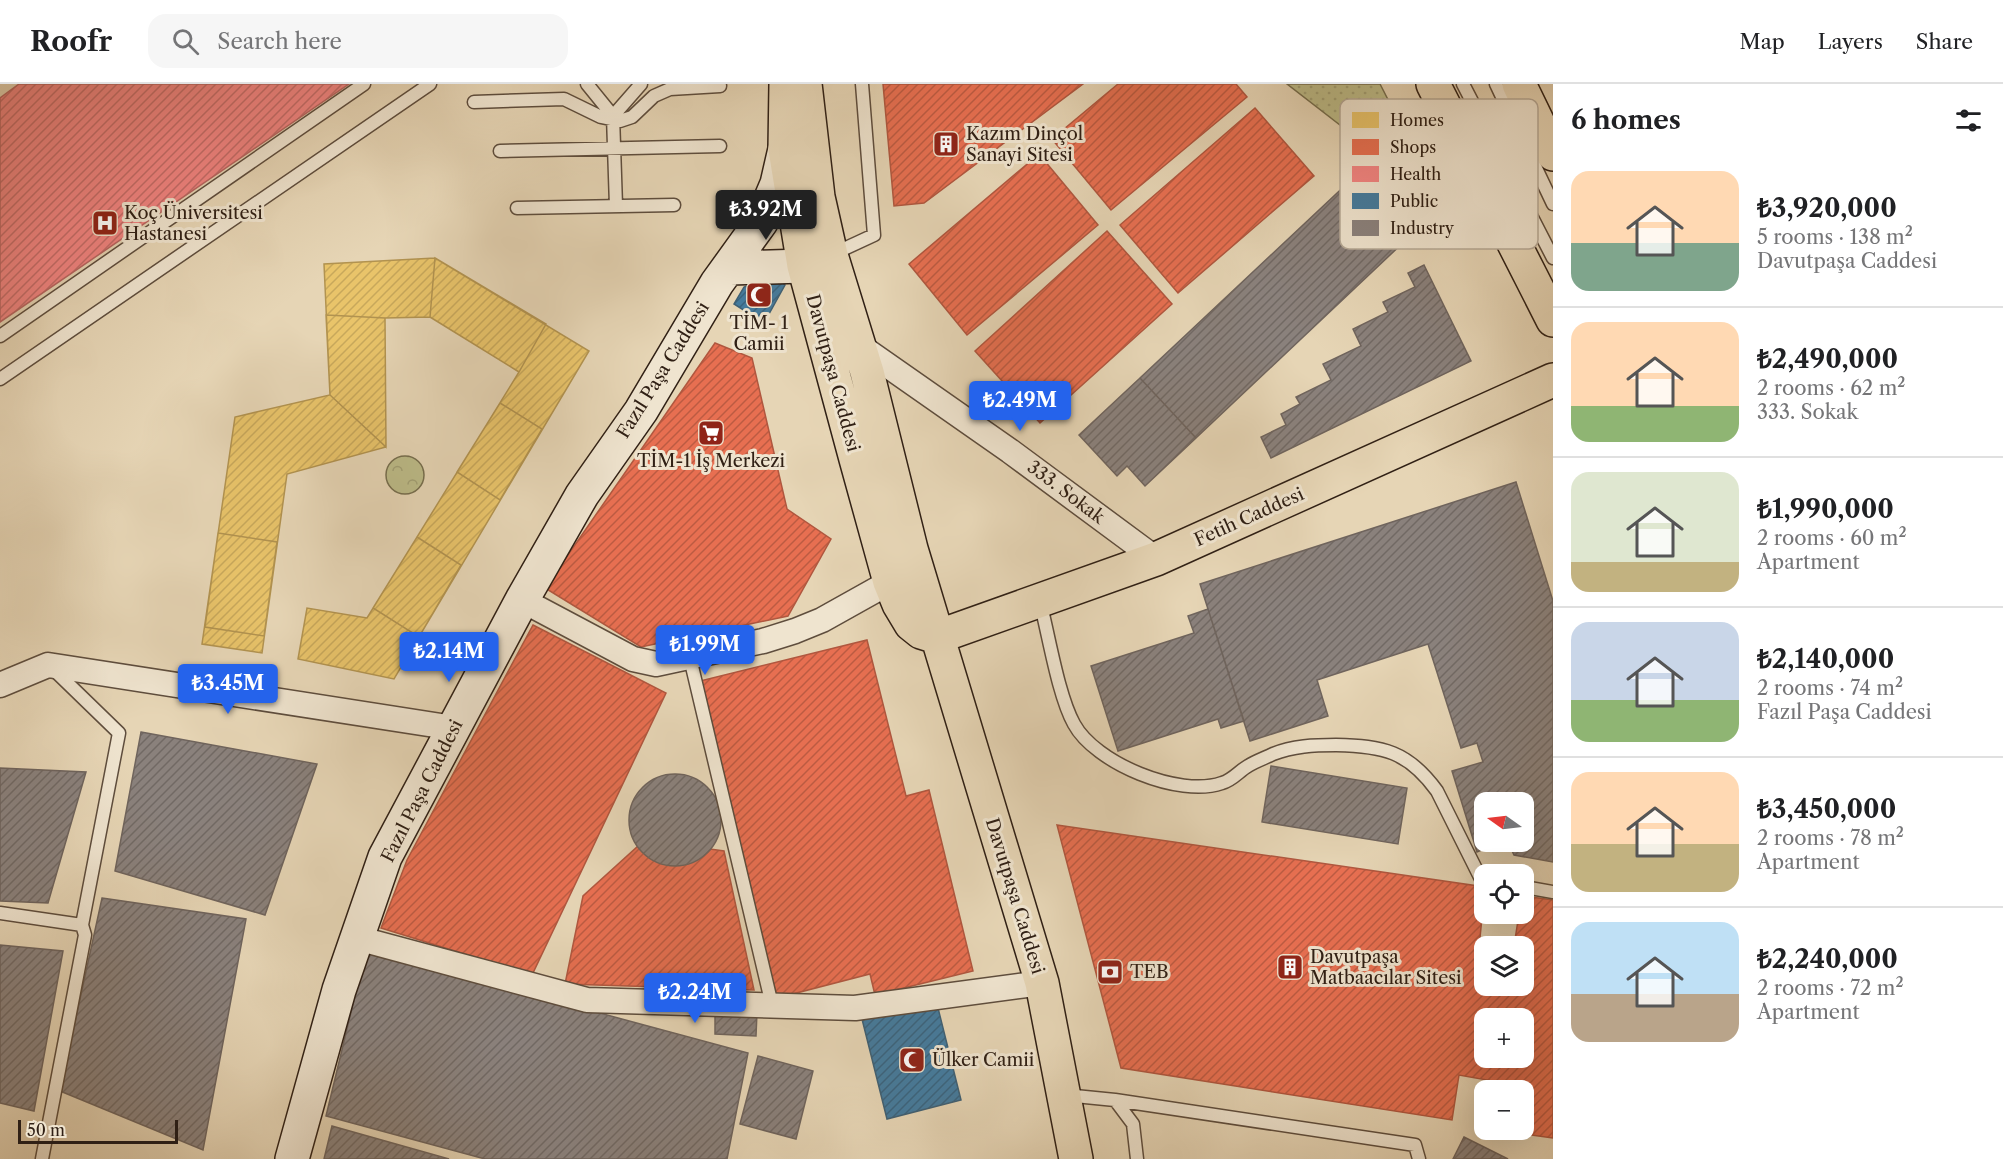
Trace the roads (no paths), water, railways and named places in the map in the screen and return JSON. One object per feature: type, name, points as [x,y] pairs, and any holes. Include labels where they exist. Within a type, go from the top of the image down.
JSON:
[{"type":"main road","name":"Davutpaşa Caddesi","points":[[786,84],[785,150],[818,260],[890,582],[911,624],[921,632],[937,637]]},
{"type":"main road","name":"Davutpaşa Caddesi","points":[[806,84],[818,197],[818,260],[857,344],[867,372],[937,637],[1042,982],[1076,1159]]},
{"type":"main road","points":[[1433,84],[1441,99]]},
{"type":"main road","points":[[1519,84],[1526,99]]},
{"type":"main road","points":[[1538,123],[1553,154]]},
{"type":"main road","points":[[1517,249],[1553,320]]},
{"type":"main road","points":[[818,260],[819,284],[833,321],[850,388],[868,441],[892,472]]},
{"type":"main road","name":"Fetih Caddesi","points":[[937,637],[1156,559],[1553,380]]},
{"type":"street","name":"Fazıl Paşa Caddesi","points":[[292,1159],[339,990],[385,857],[522,600],[582,495],[641,411],[717,283],[730,268],[760,222],[777,184],[785,150]]},
{"type":"street","points":[[730,268],[818,260]]},
{"type":"street","name":"333. Sokak","points":[[857,344],[1010,451],[1156,559]]},
{"type":"street","points":[[522,600],[648,664],[690,658],[795,631],[822,620],[890,582]]},
{"type":"street","points":[[0,685],[48,664],[454,728]]},
{"type":"street","points":[[357,938],[587,1000],[855,1008],[1042,982]]},
{"type":"lane","points":[[0,336],[364,84]]},
{"type":"lane","points":[[0,379],[430,84]]},
{"type":"lane","points":[[587,84],[613,119],[616,206]]},
{"type":"lane","points":[[613,119],[641,84]]},
{"type":"lane","points":[[818,260],[874,235],[862,84]]},
{"type":"lane","points":[[1463,84],[1471,99]]},
{"type":"lane","points":[[1496,84],[1503,99]]},
{"type":"lane","points":[[474,102],[564,99],[613,119],[632,117],[654,96],[670,89],[720,86]]},
{"type":"lane","points":[[500,151],[720,146]]},
{"type":"lane","points":[[1538,172],[1553,204]]},
{"type":"lane","points":[[517,208],[674,205]]},
{"type":"lane","points":[[1538,229],[1553,258]]},
{"type":"lane","points":[[1040,601],[1071,717],[1082,736],[1112,761],[1157,780],[1199,785],[1221,784],[1247,766],[1275,753],[1311,744],[1358,744],[1390,751],[1410,762],[1428,778],[1437,791],[1474,865]]},
{"type":"lane","points":[[690,658],[772,1005]]},
{"type":"lane","points":[[42,1159],[85,935],[82,925],[119,733],[48,664]]},
{"type":"lane","points":[[1534,889],[1553,892]]},
{"type":"lane","points":[[0,913],[82,925]]},
{"type":"lane","points":[[1064,1095],[1115,1100],[1415,1145],[1419,1159]]},
{"type":"lane","points":[[1115,1100],[1133,1124],[1137,1159]]},
{"type":"place","name":"Kazım Dinçol Sanayi Sitesi","points":[[946,144]]},
{"type":"place","name":"Koç Üniversitesi Hastanesi","points":[[105,223]]},
{"type":"place","name":"TİM- 1 Camii","points":[[759,295]]},
{"type":"place","name":"TİM-1 İş Merkezi","points":[[711,433]]},
{"type":"place","name":"Davutpaşa Matbaacılar Sitesi","points":[[1290,967]]},
{"type":"place","name":"TEB","points":[[1110,972]]},
{"type":"place","name":"Ülker Camii","points":[[912,1060]]}]
